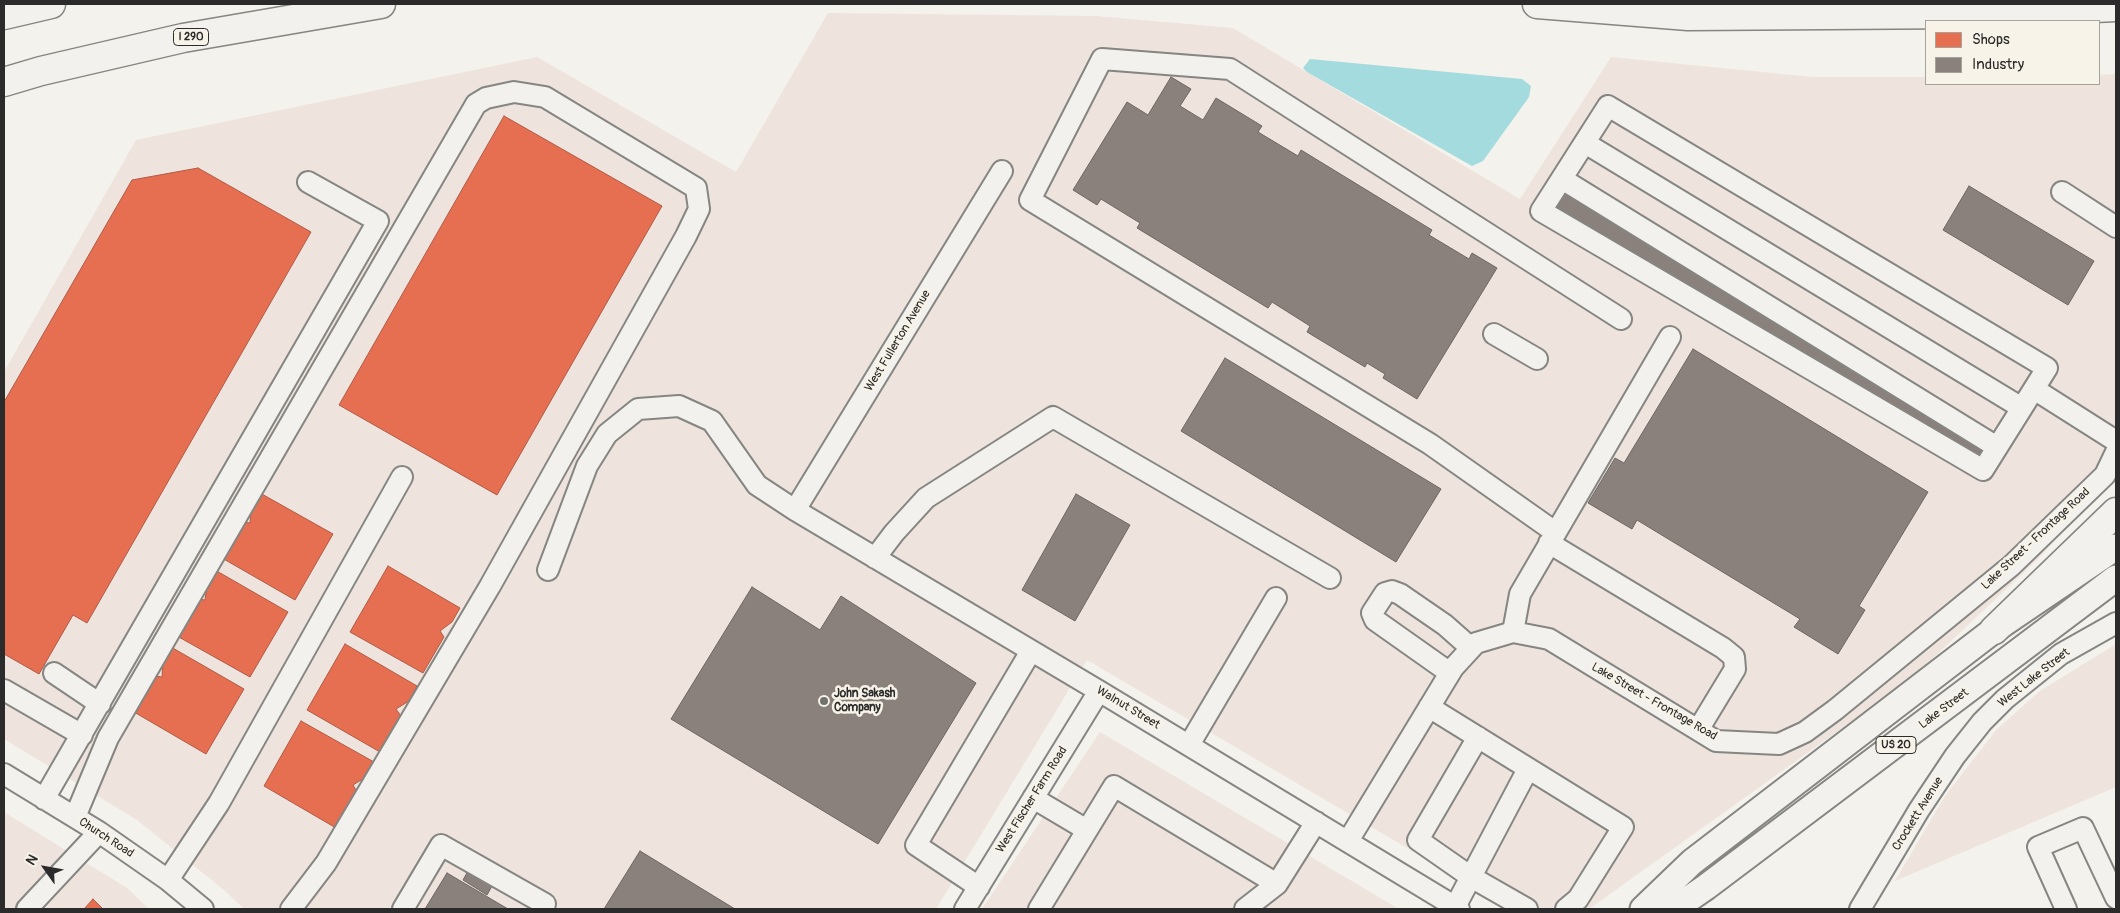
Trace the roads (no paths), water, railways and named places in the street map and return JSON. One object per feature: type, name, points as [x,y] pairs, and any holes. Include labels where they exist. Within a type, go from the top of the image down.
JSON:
[{"type":"highway","points":[[4,16],[51,4]]},
{"type":"highway","name":"I 290","points":[[4,82],[183,38],[381,4]]},
{"type":"highway","points":[[1537,4],[1688,16],[1967,14],[2116,8]]},
{"type":"highway","name":"US 20","points":[[1994,630],[2116,512]]},
{"type":"main road","points":[[1994,630],[2116,547]]},
{"type":"main road","name":"Lake Street","points":[[1674,909],[1722,876],[2116,578]]},
{"type":"main road","name":"US 20","points":[[1643,909],[1692,862],[1994,630]]},
{"type":"street","points":[[1621,319],[1230,69],[1102,59],[1030,200],[1430,444],[1552,538],[1723,648],[1734,657],[1735,669],[1698,730]]},
{"type":"street","points":[[75,817],[108,738],[476,104],[486,98],[514,92],[545,97],[696,188],[699,210],[490,586],[326,863],[292,909]]},
{"type":"street","points":[[1608,106],[2047,368],[1983,470],[1542,211],[1562,179],[1608,106]]},
{"type":"street","points":[[1585,143],[2022,408]]},
{"type":"street","name":"West Fullerton Avenue","points":[[795,510],[1002,171]]},
{"type":"street","points":[[1562,179],[1997,447]]},
{"type":"street","points":[[44,799],[378,221],[308,182]]},
{"type":"street","points":[[2062,192],[2116,228]]},
{"type":"street","points":[[1494,334],[1537,359]]},
{"type":"street","points":[[1513,632],[1520,594],[1670,337]]},
{"type":"street","points":[[2034,389],[2116,441]]},
{"type":"street","name":"Walnut Street","points":[[548,570],[587,466],[607,434],[638,409],[679,406],[712,421],[757,485],[795,510],[1189,745],[1457,908]]},
{"type":"street","points":[[876,558],[894,533],[926,498],[1052,417],[1330,578]]},
{"type":"street","name":"Lake Street - Frontage Road","points":[[1348,841],[1450,673],[1476,643],[1513,632],[1549,639],[1716,741],[1779,744],[1805,732],[1835,710],[2011,566],[2105,475],[2116,452]]},
{"type":"street","points":[[168,880],[219,803],[402,477]]},
{"type":"street","points":[[1450,673],[1375,620],[1372,613],[1385,593],[1400,594],[1445,625],[1471,648]]},
{"type":"street","points":[[1189,745],[1276,598]]},
{"type":"street","name":"West Lake Street","points":[[1982,722],[2005,699],[2061,654],[2116,623]]},
{"type":"street","points":[[979,887],[916,845],[1031,651]]},
{"type":"street","points":[[54,673],[100,704]]},
{"type":"street","points":[[4,690],[82,735]]},
{"type":"street","name":"West Fischer Farm Road","points":[[965,909],[1099,691]]},
{"type":"street","points":[[1429,706],[1623,827],[1578,899],[1566,909]]},
{"type":"street","name":"Crockett Avenue","points":[[1860,909],[1919,810],[1955,756],[1982,722]]},
{"type":"street","points":[[1478,737],[1418,840],[1471,877],[1527,909]]},
{"type":"street","points":[[1457,908],[1471,877],[1528,769]]},
{"type":"street","name":"Church Road","points":[[4,774],[99,832],[168,880],[203,909]]},
{"type":"street","points":[[1039,909],[1114,786],[1277,884]]},
{"type":"street","points":[[1033,798],[1088,830]]},
{"type":"street","points":[[1245,909],[1277,884],[1316,822]]},
{"type":"street","points":[[2066,909],[2038,847],[2083,828],[2116,898]]},
{"type":"street","points":[[27,909],[99,832]]},
{"type":"street","points":[[403,909],[441,845],[545,904],[542,909]]},
{"type":"water","points":[[1310,59],[1522,79],[1531,86],[1529,97],[1483,161],[1472,166],[1307,72],[1303,68]]},
{"type":"place","name":"John Sakash Company","points":[[824,701]]}]
